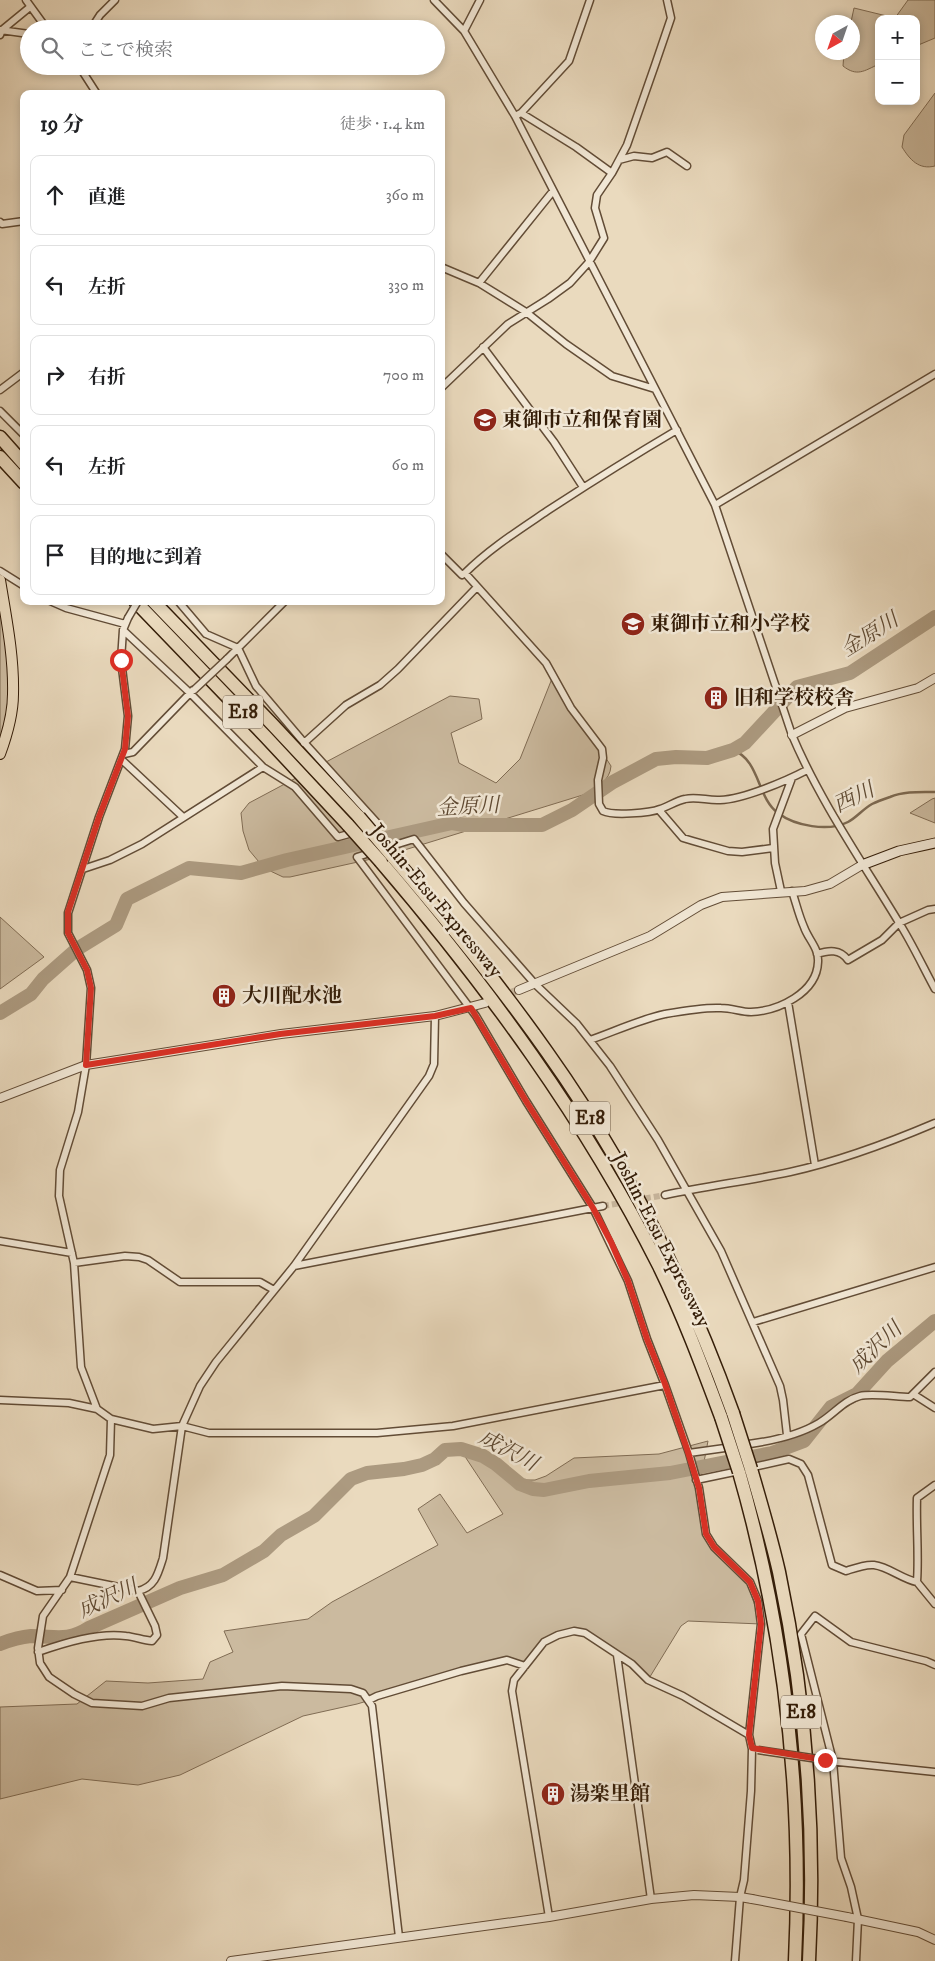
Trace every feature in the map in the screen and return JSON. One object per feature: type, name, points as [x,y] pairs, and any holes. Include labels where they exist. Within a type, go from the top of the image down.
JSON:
[{"type":"highway","points":[[0,437],[20,460]]},
{"type":"highway","points":[[0,457],[20,479]]},
{"type":"highway","name":"Joshin-Etsu Expressway","points":[[140,605],[348,825],[387,859]]},
{"type":"highway","name":"Joshin-Etsu Expressway","points":[[157,605],[359,817],[387,859],[539,1063],[596,1152],[632,1214],[660,1268],[702,1367],[727,1415],[778,1571],[797,1680],[804,1738],[812,1852],[809,1961]]},
{"type":"highway","name":"Joshin-Etsu Expressway","points":[[745,1470],[785,1691],[796,1808],[797,1915],[795,1961]]},
{"type":"main road","points":[[0,580],[11,653],[13,694],[11,718],[0,754]]},
{"type":"main road","points":[[862,865],[899,851],[935,843]]},
{"type":"street","points":[[26,0],[40,20]]},
{"type":"street","points":[[98,20],[114,0]]},
{"type":"street","points":[[434,0],[464,31],[518,115],[553,191],[715,504],[792,735],[807,770],[862,865],[900,923],[935,989]]},
{"type":"street","points":[[464,31],[480,0]]},
{"type":"street","points":[[518,115],[569,62],[590,0]]},
{"type":"street","points":[[445,384],[508,324],[570,283],[589,262],[604,238],[595,208],[598,195],[627,145],[671,18],[667,0]]},
{"type":"street","points":[[1,32],[30,7]]},
{"type":"street","points":[[1,32],[20,33]]},
{"type":"street","points":[[85,75],[94,90]]},
{"type":"street","points":[[518,115],[576,147],[612,173]]},
{"type":"street","points":[[619,160],[634,156],[652,158],[667,152],[687,166]]},
{"type":"street","points":[[479,283],[553,191]]},
{"type":"street","points":[[0,222],[2,224],[20,222]]},
{"type":"street","points":[[445,269],[479,283],[526,312],[566,344],[612,376],[654,389]]},
{"type":"street","points":[[483,347],[554,442],[583,487]]},
{"type":"street","points":[[715,504],[935,374]]},
{"type":"street","points":[[0,390],[20,375]]},
{"type":"street","points":[[0,411],[20,431]]},
{"type":"street","points":[[445,558],[462,575],[508,538],[583,487],[676,430]]},
{"type":"street","points":[[0,570],[20,583]]},
{"type":"street","points":[[465,573],[546,662],[571,708],[602,749],[603,758],[598,780],[598,804],[603,811],[619,813],[659,810],[686,798],[719,800],[736,797],[792,778],[807,770]]},
{"type":"street","points":[[304,743],[346,705],[380,685],[398,669],[477,587]]},
{"type":"street","points":[[59,605],[125,624],[192,691],[263,767],[295,787],[338,838],[379,825],[304,743],[256,686],[238,648],[206,634],[181,605]]},
{"type":"street","points":[[97,1409],[81,1366],[74,1263],[59,1196],[60,1170],[78,1112],[86,1065],[91,988],[87,970],[68,933],[68,912],[99,817],[123,757],[128,716],[121,660],[125,624],[134,605]]},
{"type":"street","points":[[123,757],[133,752],[192,691],[281,605]]},
{"type":"street","points":[[792,735],[845,708],[918,688],[935,678]]},
{"type":"street","points":[[123,757],[183,817]]},
{"type":"street","points":[[83,869],[110,860],[142,844],[263,767]]},
{"type":"street","points":[[781,891],[773,829],[792,778]]},
{"type":"street","points":[[659,810],[683,838],[742,852],[774,848]]},
{"type":"street","points":[[735,1961],[755,1749],[749,1735],[761,1624],[758,1601],[750,1582],[714,1547],[706,1534],[696,1480],[665,1384],[647,1339],[628,1281],[593,1208],[471,1008],[357,857],[414,839],[464,903],[535,984],[577,1024],[610,1066],[658,1140],[721,1251],[780,1386],[787,1435]]},
{"type":"street","points":[[519,990],[650,936],[701,905],[722,897],[781,891],[805,891],[830,884],[862,865]]},
{"type":"street","points":[[590,1040],[662,1015],[722,1008],[740,1012],[754,1012],[770,1009],[794,1000],[813,980],[817,970],[817,954],[816,948],[804,929],[792,891]]},
{"type":"street","points":[[817,954],[831,951],[843,954],[848,960],[882,940],[900,923],[928,910],[935,909]]},
{"type":"street","points":[[788,1002],[815,1165]]},
{"type":"street","points":[[0,1098],[86,1065],[280,1034],[435,1016],[485,1003]]},
{"type":"street","points":[[70,1577],[138,1591],[147,1589],[158,1575],[163,1558],[182,1426],[200,1386],[294,1266],[429,1076],[434,1064],[435,1016]]},
{"type":"street","points":[[665,1195],[790,1172],[897,1139],[935,1123]]},
{"type":"street","points":[[294,1266],[603,1206]]},
{"type":"street","points":[[0,1241],[72,1252]]},
{"type":"street","points":[[74,1263],[125,1256],[139,1257],[148,1260],[180,1282],[260,1282],[274,1290]]},
{"type":"street","points":[[753,1322],[935,1267]]},
{"type":"street","points":[[688,1452],[768,1442],[818,1423],[844,1404],[861,1396],[910,1397],[935,1372]]},
{"type":"street","points":[[0,1400],[69,1403],[97,1409],[111,1420],[152,1429],[182,1426],[209,1433],[378,1433],[453,1426],[665,1384]]},
{"type":"street","points":[[913,1394],[935,1408]]},
{"type":"street","points":[[111,1420],[110,1455],[70,1577],[43,1616],[38,1652],[40,1663],[49,1677],[74,1694],[92,1702],[142,1706],[169,1698],[282,1686],[351,1689],[362,1694],[369,1700],[372,1706],[399,1937]]},
{"type":"street","points":[[696,1480],[789,1459],[801,1464],[808,1475],[832,1565],[846,1571],[875,1565],[917,1582],[935,1604]]},
{"type":"street","points":[[917,1582],[917,1498],[935,1485]]},
{"type":"street","points":[[0,1575],[38,1591],[62,1590]]},
{"type":"street","points":[[38,1652],[64,1643],[98,1637],[125,1636],[152,1641],[157,1635],[155,1626],[138,1591]]},
{"type":"street","points":[[856,1961],[858,1919],[851,1887],[841,1858],[832,1761],[801,1634],[815,1616],[851,1642],[935,1665]]},
{"type":"street","points":[[549,1917],[512,1691],[514,1680],[544,1642],[558,1635],[574,1631],[585,1633],[596,1638],[632,1664],[648,1680],[683,1696],[749,1735]]},
{"type":"street","points":[[617,1655],[652,1899]]},
{"type":"street","points":[[369,1700],[461,1671],[507,1660],[525,1666]]},
{"type":"street","points":[[755,1749],[832,1761],[935,1772]]},
{"type":"street","points":[[231,1961],[549,1917],[652,1899],[694,1895],[740,1897],[858,1919],[918,1932],[935,1940]]},
{"type":"shaded area","points":[[908,0],[935,0],[935,38],[920,44],[920,15],[897,15]]},
{"type":"shaded area","points":[[854,8],[883,15],[875,15],[875,66],[861,72],[852,71],[843,66],[843,60],[860,60],[860,15],[852,15]]},
{"type":"shaded area","points":[[935,93],[935,166],[924,167],[912,160],[902,147],[904,135]]},
{"type":"shaded area","points":[[0,580],[13,694],[0,754]]},
{"type":"shaded area","points":[[553,676],[611,766],[606,780],[586,794],[385,856],[290,877],[283,877],[264,868],[249,850],[243,831],[241,813],[249,803],[450,696],[479,699],[482,719],[451,733],[459,763],[496,783],[520,759]]},
{"type":"shaded area","points":[[935,798],[935,823],[910,813],[932,799]]},
{"type":"shaded area","points":[[0,917],[44,957],[0,989]]},
{"type":"shaded area","points":[[708,1441],[699,1488],[706,1534],[748,1585],[761,1624],[688,1621],[681,1626],[648,1680],[596,1639],[574,1631],[544,1642],[525,1666],[507,1660],[357,1704],[303,1716],[180,1775],[138,1785],[82,1779],[0,1799],[0,1707],[77,1704],[106,1681],[148,1683],[203,1679],[210,1662],[233,1652],[224,1631],[308,1619],[332,1602],[438,1545],[418,1509],[440,1494],[467,1533],[503,1514],[462,1452],[479,1458],[519,1480],[535,1480],[546,1476],[574,1458],[659,1454]]},
{"type":"waterway","name":"金原川","points":[[0,1013],[31,994],[43,979],[77,949],[116,925],[127,899],[189,868],[241,873],[287,860],[452,823],[464,825],[542,825],[572,810],[613,782],[656,759],[676,757],[707,758],[733,750],[745,743],[797,687],[850,673],[935,617]]},
{"type":"waterway","name":"西川","points":[[733,750],[742,755],[754,770],[771,806],[785,818],[802,824],[822,827],[840,825],[848,822],[872,804],[895,795],[912,792],[935,792]]},
{"type":"waterway","name":"成沢川","points":[[0,1644],[27,1636],[67,1637],[74,1635],[180,1588],[223,1575],[264,1551],[281,1535],[314,1516],[351,1479],[367,1473],[422,1465],[435,1459],[445,1450],[461,1449],[483,1456],[520,1484],[533,1489],[544,1490],[589,1481],[670,1473],[772,1453],[804,1441],[831,1407],[857,1394],[887,1361],[935,1321]]},
{"type":"tunnel","points":[[489,1001],[519,990]]},
{"type":"tunnel","points":[[636,1200],[665,1195]]},
{"type":"tunnel","points":[[603,1206],[626,1202]]},
{"type":"place","name":"東御市立和保育園","points":[[485,420]]},
{"type":"place","name":"東御市立和小学校","points":[[633,624]]},
{"type":"place","name":"旧和学校校舎","points":[[716,698]]},
{"type":"place","name":"大川配水池","points":[[224,996]]},
{"type":"place","name":"湯楽里館","points":[[553,1794]]},
{"type":"route","points":[[121,660],[128,716],[125,749],[99,817],[68,912],[68,933],[87,970],[91,988],[86,1065],[280,1034],[435,1016],[471,1008],[593,1208],[611,1242],[628,1281],[688,1452],[699,1488],[706,1534],[714,1547],[750,1582],[758,1601],[761,1624],[749,1735],[752,1748],[825,1760]]}]
